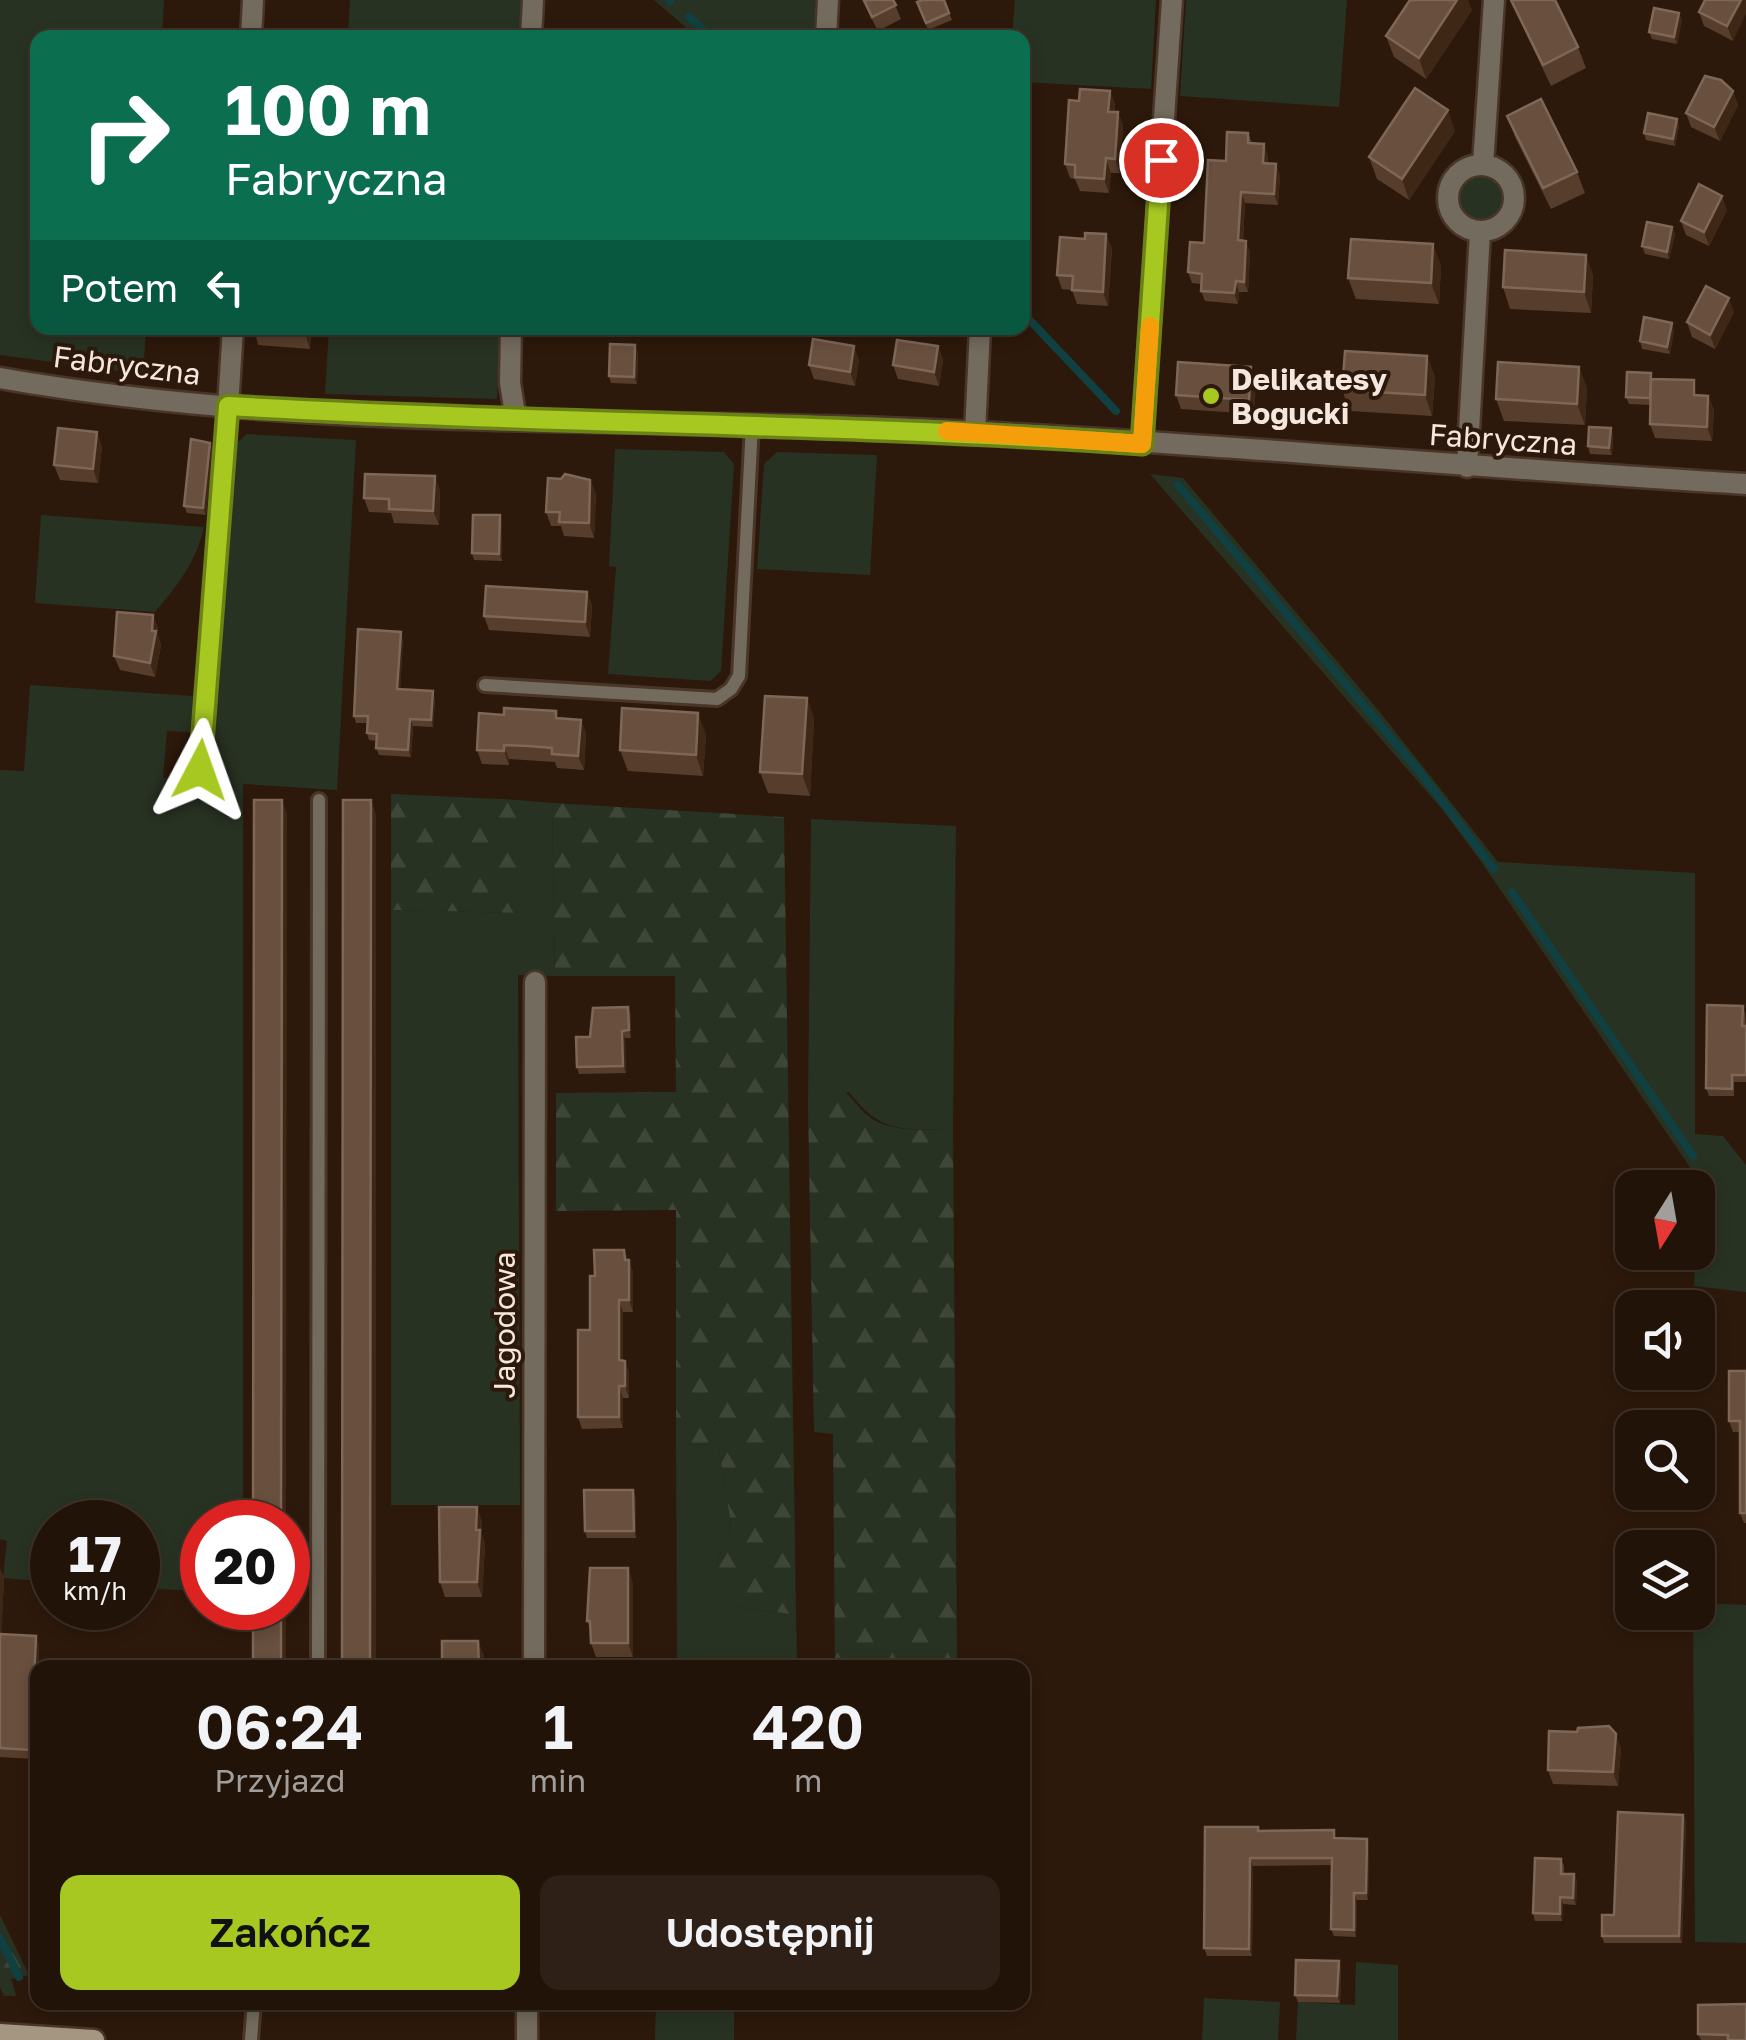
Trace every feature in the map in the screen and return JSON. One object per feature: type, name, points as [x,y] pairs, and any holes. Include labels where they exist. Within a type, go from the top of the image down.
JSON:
[{"type":"main road","points":[[0,2034],[94,2040]]},
{"type":"street","points":[[251,30],[253,0]]},
{"type":"street","points":[[531,30],[533,0]]},
{"type":"street","points":[[826,30],[828,0]]},
{"type":"street","points":[[1142,444],[1172,0]]},
{"type":"street","points":[[1483,165],[1494,0]]},
{"type":"street","points":[[1483,165],[1502,172],[1509,180],[1514,200],[1508,219],[1490,231],[1480,232],[1462,226],[1448,202],[1451,183],[1457,175],[1483,165]]},
{"type":"street","points":[[1467,467],[1480,232]]},
{"type":"street","points":[[228,406],[233,335]]},
{"type":"street","points":[[511,335],[510,372],[516,420]]},
{"type":"street","points":[[975,432],[980,335]]},
{"type":"street","name":"Fabryczna","points":[[0,378],[124,398],[228,406],[516,420],[975,432],[1746,484]]},
{"type":"street","name":"Jagodowa","points":[[534,1660],[535,982]]},
{"type":"street","points":[[527,2010],[527,2040]]},
{"type":"lane","points":[[200,770],[228,406]]},
{"type":"lane","points":[[484,685],[717,699],[731,689],[738,676],[752,425]]},
{"type":"lane","points":[[318,1660],[319,800]]},
{"type":"lane","points":[[251,2040],[253,2010]]},
{"type":"green space","points":[[0,0],[164,0],[162,30],[30,30],[30,335],[146,335],[143,374],[0,355]]},
{"type":"green space","points":[[350,0],[523,0],[520,30],[348,30]]},
{"type":"green space","points":[[654,0],[817,0],[815,30],[689,30]]},
{"type":"green space","points":[[1015,0],[1156,0],[1151,89],[1030,82],[1030,30],[1013,30]]},
{"type":"green space","points":[[1186,0],[1347,0],[1339,107],[1180,96]]},
{"type":"green space","points":[[1481,176],[1497,182],[1503,198],[1497,214],[1481,220],[1465,214],[1459,198],[1465,182]]},
{"type":"green space","points":[[329,335],[501,335],[497,399],[325,394]]},
{"type":"green space","points":[[247,434],[356,440],[337,790],[243,784],[243,1500],[180,1500],[180,1590],[160,1589],[160,1500],[30,1500],[30,1580],[3,1578],[7,1541],[0,1539],[0,770],[24,771],[30,685],[193,696],[190,732],[167,731],[163,778],[210,781],[234,445]]},
{"type":"green space","points":[[615,449],[724,452],[734,464],[721,671],[710,681],[608,674],[616,567],[609,566]]},
{"type":"green space","points":[[777,452],[877,455],[870,575],[757,569],[764,464]]},
{"type":"green space","points":[[1150,474],[1183,478],[1379,711],[1498,862],[1695,873],[1695,1134],[1723,1136],[1746,1165],[1746,1292],[1694,1286],[1695,1270],[1715,1270],[1715,1170],[1692,1170],[1442,809]]},
{"type":"green space","points":[[41,515],[204,527],[185,572],[155,612],[35,603]]},
{"type":"green space","points":[[391,794],[518,800],[518,913],[391,910]]},
{"type":"green space","points":[[518,800],[552,803],[555,976],[518,975],[520,1505],[391,1505],[391,910],[518,913]]},
{"type":"green space","points":[[552,803],[784,817],[796,1615],[732,1606],[720,1597],[714,1572],[731,1525],[718,1444],[676,1445],[676,1210],[556,1211],[556,1093],[676,1092],[675,976],[555,976]]},
{"type":"green space","points":[[811,819],[956,826],[953,1129],[907,1129],[883,1123],[849,1092],[808,1106]]},
{"type":"green space","points":[[828,1086],[847,1094],[866,1114],[885,1125],[953,1129],[957,1660],[835,1660],[833,1434],[814,1432],[808,1106]]},
{"type":"green space","points":[[718,1444],[731,1525],[714,1572],[732,1606],[796,1615],[797,1660],[677,1660],[676,1445]]},
{"type":"green space","points":[[1715,1604],[1746,1605],[1746,1943],[1695,1942],[1693,1630],[1715,1630]]},
{"type":"green space","points":[[0,1915],[29,1975],[11,1979],[16,1996],[4,1996],[0,1987]]},
{"type":"green space","points":[[1356,1962],[1398,1965],[1398,2040],[1296,2040],[1298,2002],[1355,2005]]},
{"type":"green space","points":[[1204,1998],[1280,2002],[1278,2040],[1202,2040]]},
{"type":"green space","points":[[656,2010],[734,2010],[734,2040],[655,2040]]},
{"type":"building","points":[[864,0],[893,0],[896,5],[872,17]]},
{"type":"building","points":[[944,0],[949,13],[926,23],[917,2]]},
{"type":"building","points":[[1410,0],[1457,0],[1419,58],[1386,36]]},
{"type":"building","points":[[1511,0],[1555,0],[1578,47],[1543,65]]},
{"type":"building","points":[[1705,0],[1741,0],[1727,26],[1699,12]]},
{"type":"building","points":[[1654,8],[1679,13],[1674,37],[1649,32]]},
{"type":"building","points":[[1705,76],[1721,80],[1733,91],[1714,127],[1686,113]]},
{"type":"building","points":[[1415,88],[1448,110],[1402,179],[1369,157]]},
{"type":"building","points":[[1080,89],[1110,91],[1108,112],[1118,112],[1115,159],[1106,158],[1104,179],[1075,177],[1075,165],[1065,164],[1069,100],[1079,101]]},
{"type":"building","points":[[1541,99],[1577,172],[1543,188],[1507,116]]},
{"type":"building","points":[[1648,113],[1677,119],[1673,139],[1644,133]]},
{"type":"building","points":[[1227,132],[1248,133],[1248,143],[1264,144],[1263,163],[1276,164],[1274,194],[1241,192],[1238,240],[1246,241],[1244,282],[1236,281],[1234,293],[1201,291],[1202,274],[1188,272],[1190,242],[1204,243],[1208,160],[1226,161]]},
{"type":"building","points":[[1699,184],[1722,196],[1704,232],[1681,221]]},
{"type":"building","points":[[1647,222],[1672,227],[1667,252],[1642,246]]},
{"type":"building","points":[[1085,233],[1106,234],[1103,292],[1072,290],[1073,276],[1057,275],[1060,237],[1085,239]]},
{"type":"building","points":[[1351,239],[1433,244],[1431,283],[1348,278]]},
{"type":"building","points":[[1505,250],[1586,255],[1584,292],[1503,287]]},
{"type":"building","points":[[1706,286],[1729,298],[1710,335],[1687,322]]},
{"type":"building","points":[[1644,317],[1672,323],[1667,347],[1640,341]]},
{"type":"building","points":[[813,339],[854,346],[850,372],[809,365]]},
{"type":"building","points":[[897,340],[938,346],[934,372],[893,365]]},
{"type":"building","points":[[610,344],[635,345],[634,377],[609,376]]},
{"type":"building","points":[[1345,351],[1427,356],[1425,395],[1342,390]]},
{"type":"building","points":[[1178,362],[1251,367],[1249,400],[1176,395]]},
{"type":"building","points":[[1498,362],[1579,367],[1577,404],[1496,399]]},
{"type":"building","points":[[1627,372],[1651,373],[1650,398],[1626,397]]},
{"type":"building","points":[[1651,379],[1694,380],[1694,395],[1708,396],[1707,427],[1650,424]]},
{"type":"building","points":[[1589,427],[1611,428],[1609,448],[1588,446]]},
{"type":"building","points":[[58,428],[97,432],[93,469],[54,465]]},
{"type":"building","points":[[191,439],[210,443],[203,508],[184,506]]},
{"type":"building","points":[[365,474],[435,476],[433,511],[389,509],[389,499],[364,498]]},
{"type":"building","points":[[565,474],[590,480],[589,523],[559,522],[560,512],[546,512],[548,478],[561,479]]},
{"type":"building","points":[[473,515],[500,515],[499,554],[472,553]]},
{"type":"building","points":[[486,586],[587,592],[585,622],[484,616]]},
{"type":"building","points":[[117,612],[153,615],[152,631],[156,631],[150,663],[114,656]]},
{"type":"building","points":[[358,629],[401,632],[397,689],[433,691],[431,720],[410,719],[408,750],[376,748],[377,734],[367,733],[368,716],[354,716]]},
{"type":"building","points":[[765,696],[807,698],[802,774],[760,772]]},
{"type":"building","points":[[504,708],[556,711],[556,718],[581,720],[578,756],[552,754],[552,748],[528,746],[504,745],[504,751],[477,750],[479,713],[504,715]]},
{"type":"building","points":[[622,708],[698,713],[696,755],[620,750]]},
{"type":"building","points":[[254,800],[282,800],[281,1500],[253,1500]]},
{"type":"building","points":[[343,800],[371,800],[370,1660],[342,1660]]},
{"type":"building","points":[[1707,1005],[1743,1006],[1746,1075],[1732,1075],[1732,1089],[1706,1088]]},
{"type":"building","points":[[628,1007],[629,1030],[622,1031],[623,1066],[577,1067],[576,1037],[590,1037],[593,1008]]},
{"type":"building","points":[[594,1250],[624,1250],[625,1260],[629,1260],[629,1300],[619,1300],[619,1360],[625,1361],[625,1386],[619,1386],[619,1417],[578,1417],[578,1330],[590,1330]]},
{"type":"building","points":[[1729,1371],[1746,1371],[1746,1513],[1740,1513],[1740,1421],[1729,1421]]},
{"type":"building","points":[[584,1490],[633,1490],[634,1531],[585,1531]]},
{"type":"building","points":[[439,1507],[477,1507],[477,1582],[440,1582]]},
{"type":"building","points":[[590,1568],[628,1568],[628,1643],[591,1643],[587,1621]]},
{"type":"building","points":[[253,1630],[281,1630],[281,1660],[253,1660]]},
{"type":"building","points":[[0,1634],[36,1636],[35,1660],[30,1660],[30,1750],[0,1748]]},
{"type":"building","points":[[442,1641],[478,1641],[479,1660],[442,1660]]},
{"type":"building","points":[[1609,1726],[1616,1734],[1613,1772],[1548,1770],[1549,1731],[1577,1732],[1578,1728]]},
{"type":"building","points":[[1618,1812],[1683,1815],[1679,1936],[1602,1936],[1602,1915],[1614,1915]]},
{"type":"building","points":[[1205,1827],[1334,1830],[1334,1838],[1367,1839],[1366,1893],[1354,1893],[1354,1930],[1331,1929],[1332,1858],[1250,1858],[1249,1949],[1204,1948]]},
{"type":"building","points":[[1535,1858],[1561,1859],[1561,1874],[1574,1874],[1573,1898],[1560,1897],[1560,1914],[1533,1913]]},
{"type":"building","points":[[1296,1960],[1339,1961],[1337,1996],[1295,1995]]},
{"type":"building","points":[[1746,2004],[1746,2040],[1698,2034],[1698,2005]]},
{"type":"waterway","points":[[689,17],[704,30]]},
{"type":"waterway","points":[[1030,320],[1116,411]]},
{"type":"waterway","points":[[1178,485],[1419,771],[1494,869]]},
{"type":"waterway","points":[[1512,892],[1693,1156]]},
{"type":"waterway","points":[[0,1938],[19,1977]]},
{"type":"slow traffic","points":[[947,431],[1142,444],[1150,326]]},
{"type":"place","name":"Delikatesy Bogucki","points":[[1211,396]]},
{"type":"route","points":[[200,770],[228,406],[516,420],[884,428],[1142,444],[1161,160]]}]
